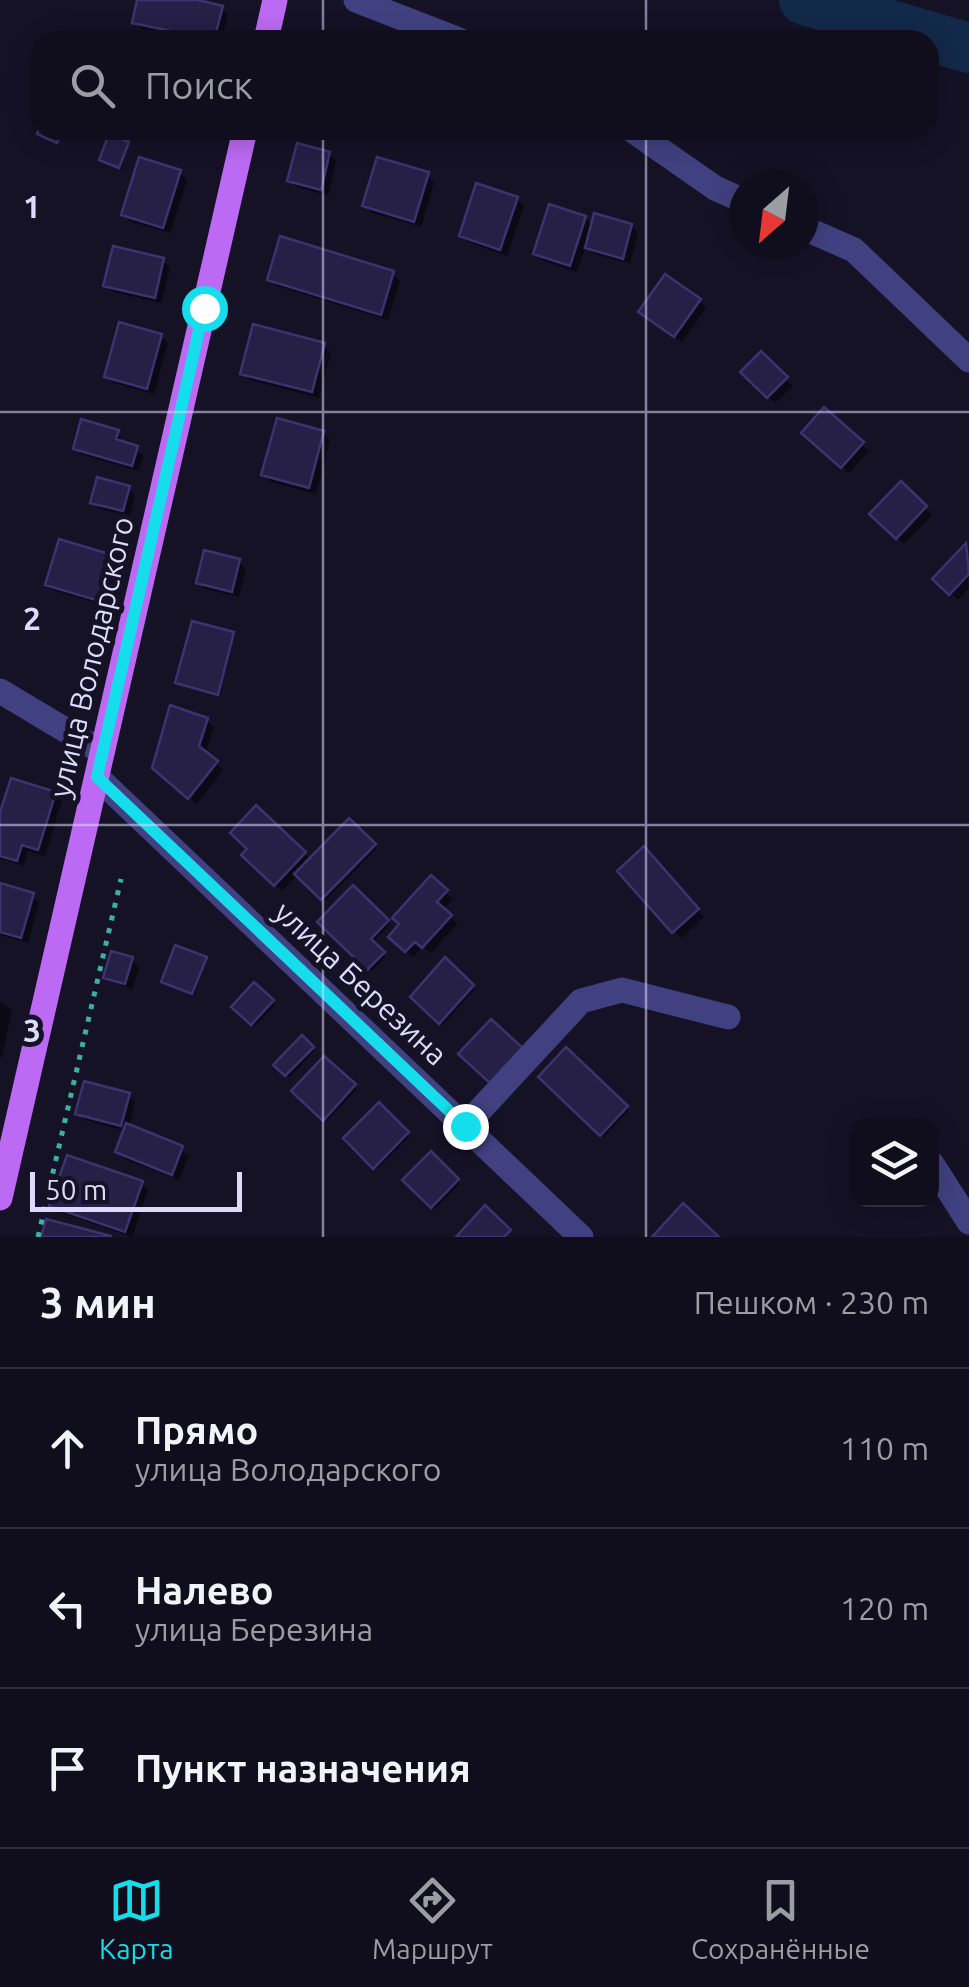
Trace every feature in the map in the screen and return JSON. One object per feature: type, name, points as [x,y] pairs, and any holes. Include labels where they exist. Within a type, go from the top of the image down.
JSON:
[{"type":"main road","points":[[268,30],[275,0]]},
{"type":"main road","name":"улица Володарского","points":[[0,1198],[243,140]]},
{"type":"street","points":[[356,0],[433,30]]},
{"type":"street","points":[[646,140],[729,194]]},
{"type":"street","points":[[819,235],[854,250],[969,360]]},
{"type":"street","name":"улица Березина","points":[[0,690],[99,764],[580,1237]]},
{"type":"street","points":[[465,1126],[581,1000],[622,990],[728,1017]]},
{"type":"street","points":[[939,1175],[969,1222]]},
{"type":"path","points":[[38,1237],[121,879]]},
{"type":"building","points":[[137,0],[198,0],[223,6],[217,30],[166,30],[132,23]]},
{"type":"building","points":[[107,140],[129,142],[119,168],[99,160]]},
{"type":"building","points":[[297,143],[330,152],[321,190],[287,181]]},
{"type":"building","points":[[139,157],[181,170],[163,228],[121,215]]},
{"type":"building","points":[[377,157],[429,172],[414,222],[362,206]]},
{"type":"building","points":[[476,183],[518,197],[500,250],[459,236]]},
{"type":"building","points":[[549,204],[586,216],[570,266],[533,254]]},
{"type":"building","points":[[594,213],[632,224],[623,259],[585,248]]},
{"type":"building","points":[[280,236],[394,271],[381,315],[267,280]]},
{"type":"building","points":[[113,246],[164,258],[155,298],[103,286]]},
{"type":"building","points":[[665,274],[701,299],[674,337],[638,312]]},
{"type":"building","points":[[119,322],[162,334],[147,389],[104,377]]},
{"type":"building","points":[[253,324],[325,343],[312,392],[240,374]]},
{"type":"building","points":[[761,351],[788,377],[767,398],[740,372]]},
{"type":"building","points":[[824,407],[864,442],[841,468],[801,433]]},
{"type":"building","points":[[277,418],[324,431],[309,488],[261,475]]},
{"type":"building","points":[[81,419],[119,430],[116,439],[138,446],[132,466],[73,449]]},
{"type":"building","points":[[97,477],[130,486],[123,511],[90,503]]},
{"type":"building","points":[[901,481],[927,506],[896,539],[869,514]]},
{"type":"building","points":[[59,539],[113,555],[99,601],[45,585]]},
{"type":"building","points":[[966,543],[969,574],[949,595],[932,579]]},
{"type":"building","points":[[204,550],[240,559],[232,592],[196,583]]},
{"type":"building","points":[[192,621],[234,632],[218,695],[175,683]]},
{"type":"building","points":[[170,705],[208,718],[199,746],[218,761],[188,799],[152,768]]},
{"type":"building","points":[[11,778],[56,792],[38,850],[22,845],[17,861],[0,856],[0,812]]},
{"type":"building","points":[[256,805],[306,852],[274,886],[241,855],[247,849],[230,833]]},
{"type":"building","points":[[349,818],[376,844],[321,900],[294,874]]},
{"type":"building","points":[[644,846],[699,909],[672,933],[617,871]]},
{"type":"building","points":[[431,875],[448,890],[437,902],[452,915],[422,948],[415,942],[405,952],[388,937],[399,924],[392,918]]},
{"type":"building","points":[[0,883],[34,893],[21,938],[0,932]]},
{"type":"building","points":[[353,885],[389,920],[371,939],[385,952],[367,970],[317,922]]},
{"type":"building","points":[[175,945],[207,957],[192,994],[161,982]]},
{"type":"building","points":[[111,951],[133,957],[125,984],[103,978]]},
{"type":"building","points":[[445,957],[474,985],[439,1024],[410,997]]},
{"type":"building","points":[[254,982],[274,1000],[251,1025],[231,1007]]},
{"type":"building","points":[[491,1019],[524,1049],[491,1084],[458,1054]]},
{"type":"building","points":[[302,1035],[314,1047],[285,1076],[273,1065]]},
{"type":"building","points":[[566,1047],[628,1106],[600,1136],[538,1077]]},
{"type":"building","points":[[324,1056],[356,1084],[323,1121],[291,1091]]},
{"type":"building","points":[[84,1081],[130,1093],[121,1126],[75,1114]]},
{"type":"building","points":[[379,1102],[409,1132],[373,1169],[343,1138]]},
{"type":"building","points":[[126,1123],[183,1146],[172,1175],[115,1152]]},
{"type":"building","points":[[431,1151],[459,1179],[431,1208],[402,1180]]},
{"type":"building","points":[[67,1155],[143,1181],[125,1232],[49,1206]]},
{"type":"building","points":[[683,1203],[719,1237],[652,1237]]},
{"type":"building","points":[[485,1205],[511,1230],[504,1237],[456,1237]]},
{"type":"building","points":[[46,1219],[111,1236],[111,1237],[41,1237]]},
{"type":"waterway","points":[[804,0],[907,30]]},
{"type":"waterway","points":[[939,39],[969,48]]},
{"type":"route","points":[[204,308],[97,777],[465,1126]]}]
